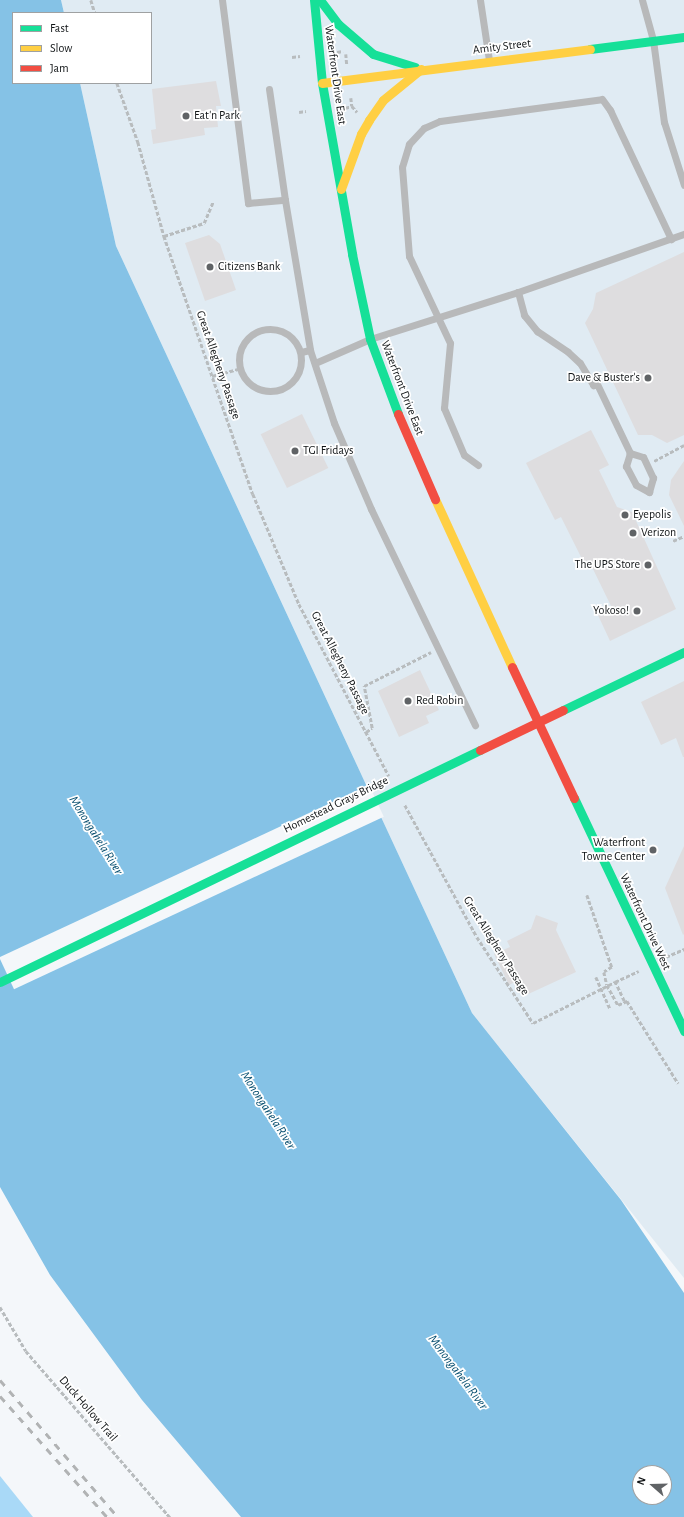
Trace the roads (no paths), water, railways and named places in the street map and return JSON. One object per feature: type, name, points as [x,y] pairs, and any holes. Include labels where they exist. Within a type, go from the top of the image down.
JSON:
[{"type":"street","name":"Waterfront Drive East","points":[[314,0],[322,83],[370,339],[388,392],[410,443],[534,714]]},
{"type":"street","points":[[320,0],[338,24],[373,54],[421,69]]},
{"type":"street","name":"Amity Street","points":[[322,83],[489,60],[684,36]]},
{"type":"street","points":[[341,190],[361,134],[369,120],[383,100],[421,69]]},
{"type":"street","name":"Homestead Grays Bridge","points":[[0,982],[684,652]]},
{"type":"street","name":"Waterfront Drive West","points":[[534,714],[684,1031]]},
{"type":"lane","points":[[222,0],[248,203],[284,200]]},
{"type":"lane","points":[[480,0],[489,60]]},
{"type":"lane","points":[[642,0],[653,40],[664,122],[684,185]]},
{"type":"lane","points":[[269,89],[284,200],[310,350],[334,423],[368,502],[475,725]]},
{"type":"lane","points":[[478,465],[464,455],[444,408],[450,343],[409,256],[402,168],[409,144],[424,128],[440,121],[602,99],[610,110],[671,239]]},
{"type":"lane","points":[[315,363],[370,339],[518,292],[684,234]]},
{"type":"lane","points":[[518,292],[524,315],[537,331],[568,352],[580,363],[593,385],[597,384],[630,452],[626,466],[636,486],[648,492],[653,478],[643,457],[630,452]]},
{"type":"lane","points":[[272,328],[290,335],[301,352],[301,369],[292,383],[278,391],[262,391],[247,383],[239,369],[240,348],[252,333],[272,328]]},
{"type":"lane","points":[[301,352],[310,350]]},
{"type":"water","name":"Monongahela River","points":[[0,0],[61,0],[64,12],[12,12],[12,84],[80,84],[116,246],[472,1013],[621,1200],[684,1293],[684,1517],[241,1517],[142,1400],[50,1275],[0,1187]]},
{"type":"railway","points":[[0,1380],[118,1517]]},
{"type":"railway","points":[[0,1396],[107,1517]]},
{"type":"place","name":"Eat'n Park","points":[[186,116]]},
{"type":"place","name":"Citizens Bank","points":[[210,267]]},
{"type":"place","name":"Dave & Buster's","points":[[648,378]]},
{"type":"place","name":"TGI Fridays","points":[[295,451]]},
{"type":"place","name":"Eyepolis","points":[[625,515]]},
{"type":"place","name":"Verizon","points":[[633,533]]},
{"type":"place","name":"The UPS Store","points":[[648,565]]},
{"type":"place","name":"Yokoso!","points":[[637,611]]},
{"type":"place","name":"Red Robin","points":[[408,701]]},
{"type":"place","name":"Waterfront Towne Center","points":[[653,850]]}]
